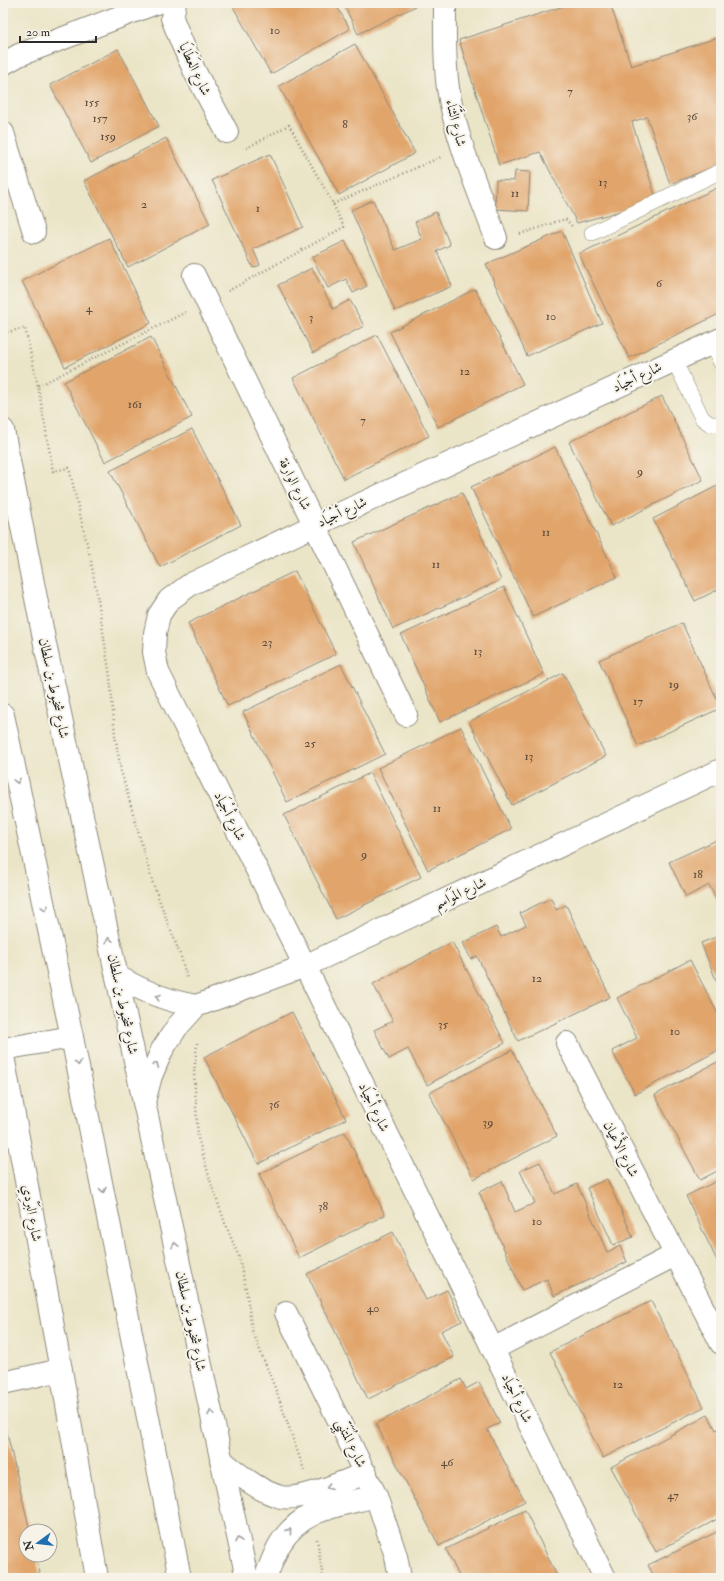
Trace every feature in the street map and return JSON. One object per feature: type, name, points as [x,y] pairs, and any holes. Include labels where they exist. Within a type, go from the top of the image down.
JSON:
[{"type":"street","points":[[3,64],[19,55],[156,3]]},
{"type":"street","name":"شارع العَطَايَا","points":[[175,3],[172,18],[182,43],[195,72],[227,132]]},
{"type":"street","name":"شارع الثَّنَاء","points":[[445,3],[445,63],[452,112],[462,148],[496,238]]},
{"type":"street","points":[[3,133],[34,232]]},
{"type":"street","name":"شارع الوارفة","points":[[194,275],[406,715]]},
{"type":"street","name":"شارع أجْيَاد","points":[[605,1578],[305,966],[158,672],[154,652],[155,639],[159,615],[169,600],[192,584],[315,525],[716,341]]},
{"type":"street","name":"شارع شخبوط بن سلطان","points":[[3,430],[46,649],[247,1578]]},
{"type":"street","points":[[3,715],[72,1037],[180,1578]]},
{"type":"street","name":"شارع المَوَاسِم","points":[[144,1102],[151,1076],[162,1050],[177,1027],[196,1006],[305,966],[721,770]]},
{"type":"street","points":[[117,976],[154,996],[196,1006]]},
{"type":"street","points":[[3,1049],[72,1037]]},
{"type":"street","name":"شارع الأَعْيان","points":[[567,1043],[721,1344]]},
{"type":"street","name":"شارع البَرْدِي","points":[[3,1056],[61,1370],[97,1578]]},
{"type":"street","points":[[493,1349],[675,1255]]},
{"type":"street","name":"شارع المُتَنَبِّي","points":[[286,1313],[376,1496],[396,1556],[400,1578]]},
{"type":"street","points":[[3,1383],[61,1370]]},
{"type":"street","points":[[221,1460],[262,1489],[282,1497],[314,1502],[376,1496]]},
{"type":"street","points":[[266,1578],[280,1545],[287,1533],[314,1502],[366,1473]]},
{"type":"lane","points":[[592,232],[721,171]]},
{"type":"lane","points":[[716,341],[721,363]]},
{"type":"lane","points":[[674,360],[702,418],[710,424],[721,424]]},
{"type":"path","points":[[227,132],[238,153],[289,125],[333,204],[344,227]]},
{"type":"path","points":[[333,204],[462,148]]},
{"type":"path","points":[[496,238],[502,240],[565,219],[581,234],[592,232]]},
{"type":"path","points":[[3,333],[25,328],[38,386],[53,471],[69,468],[91,561],[100,612],[110,677],[115,735],[121,771],[153,884],[181,956],[196,1006],[197,1042],[194,1073],[198,1138],[211,1183],[238,1257],[246,1289],[252,1330],[277,1393],[314,1502],[316,1532],[323,1578]]},
{"type":"building","points":[[231,3],[335,3],[350,29],[271,74]]},
{"type":"building","points":[[343,3],[422,3],[358,34]]},
{"type":"building","points":[[573,3],[610,3],[631,66],[716,38],[721,53],[721,164],[670,184],[647,117],[632,122],[657,201],[577,223],[540,152],[499,165],[459,40]]},
{"type":"building","points":[[355,44],[415,153],[339,195],[279,86]]},
{"type":"building","points":[[118,49],[159,126],[91,163],[50,85]]},
{"type":"building","points":[[166,138],[210,224],[128,267],[84,181]]},
{"type":"building","points":[[270,154],[303,227],[253,249],[260,265],[253,268],[212,180]]},
{"type":"building","points":[[515,171],[530,172],[528,211],[495,209],[496,180],[514,181]]},
{"type":"building","points":[[721,186],[721,313],[629,358],[579,254]]},
{"type":"building","points":[[373,200],[395,250],[422,239],[415,222],[436,212],[450,245],[437,251],[452,286],[395,311],[351,210]]},
{"type":"building","points":[[562,231],[602,323],[527,356],[486,264]]},
{"type":"building","points":[[109,238],[151,323],[65,367],[22,281]]},
{"type":"building","points":[[345,241],[367,286],[353,293],[346,279],[328,288],[312,257]]},
{"type":"building","points":[[312,268],[333,309],[350,300],[364,326],[313,353],[278,285]]},
{"type":"building","points":[[475,289],[523,384],[438,427],[390,332]]},
{"type":"building","points":[[377,335],[429,436],[344,479],[293,378]]},
{"type":"building","points":[[151,337],[192,417],[105,462],[64,382]]},
{"type":"building","points":[[662,396],[703,480],[611,526],[569,442]]},
{"type":"building","points":[[192,429],[241,525],[160,567],[110,471]]},
{"type":"building","points":[[555,447],[617,577],[533,617],[471,487]]},
{"type":"building","points":[[721,484],[721,588],[695,601],[653,519]]},
{"type":"building","points":[[462,493],[501,580],[393,629],[354,542]]},
{"type":"building","points":[[295,571],[336,654],[228,706],[188,623]]},
{"type":"building","points":[[504,587],[544,674],[440,722],[401,635]]},
{"type":"building","points":[[682,623],[721,708],[638,746],[599,660]]},
{"type":"building","points":[[341,664],[385,754],[287,802],[243,712]]},
{"type":"building","points":[[563,673],[606,756],[512,805],[469,722]]},
{"type":"building","points":[[461,727],[511,829],[428,870],[378,768]]},
{"type":"building","points":[[370,773],[421,877],[336,919],[284,815]]},
{"type":"building","points":[[721,838],[721,909],[709,885],[686,897],[669,862]]},
{"type":"building","points":[[551,898],[556,910],[566,905],[610,997],[518,1041],[477,956],[471,959],[463,943],[496,927],[501,937],[526,925],[520,913]]},
{"type":"building","points":[[721,935],[721,992],[701,943]]},
{"type":"building","points":[[452,942],[505,1043],[427,1085],[408,1049],[389,1059],[374,1030],[393,1021],[373,984]]},
{"type":"building","points":[[690,960],[721,1020],[721,1049],[635,1094],[612,1051],[637,1038],[617,998]]},
{"type":"building","points":[[292,1012],[346,1119],[258,1164],[204,1057]]},
{"type":"building","points":[[512,1050],[557,1136],[474,1179],[429,1093]]},
{"type":"building","points":[[721,1060],[721,1169],[700,1180],[655,1095]]},
{"type":"building","points":[[345,1132],[385,1215],[299,1258],[259,1174]]},
{"type":"building","points":[[540,1162],[555,1194],[577,1184],[607,1252],[620,1246],[627,1262],[554,1296],[547,1279],[522,1290],[479,1192],[502,1181],[515,1212],[535,1203],[520,1171]]},
{"type":"building","points":[[607,1179],[633,1237],[613,1245],[587,1188]]},
{"type":"building","points":[[721,1179],[721,1269],[686,1196]]},
{"type":"building","points":[[393,1232],[426,1300],[447,1290],[462,1321],[441,1331],[454,1357],[368,1399],[307,1274]]},
{"type":"building","points":[[651,1301],[704,1407],[603,1458],[550,1352]]},
{"type":"building","points":[[461,1379],[466,1389],[479,1382],[500,1423],[487,1429],[525,1501],[439,1546],[376,1424]]},
{"type":"building","points":[[708,1415],[716,1430],[721,1428],[721,1517],[656,1552],[611,1467]]},
{"type":"building","points":[[3,1416],[28,1523],[18,1523],[18,1563],[37,1563],[40,1573],[20,1578],[3,1578]]},
{"type":"building","points":[[525,1510],[558,1578],[460,1578],[446,1549]]},
{"type":"building","points":[[721,1530],[721,1578],[655,1578],[648,1565]]}]
